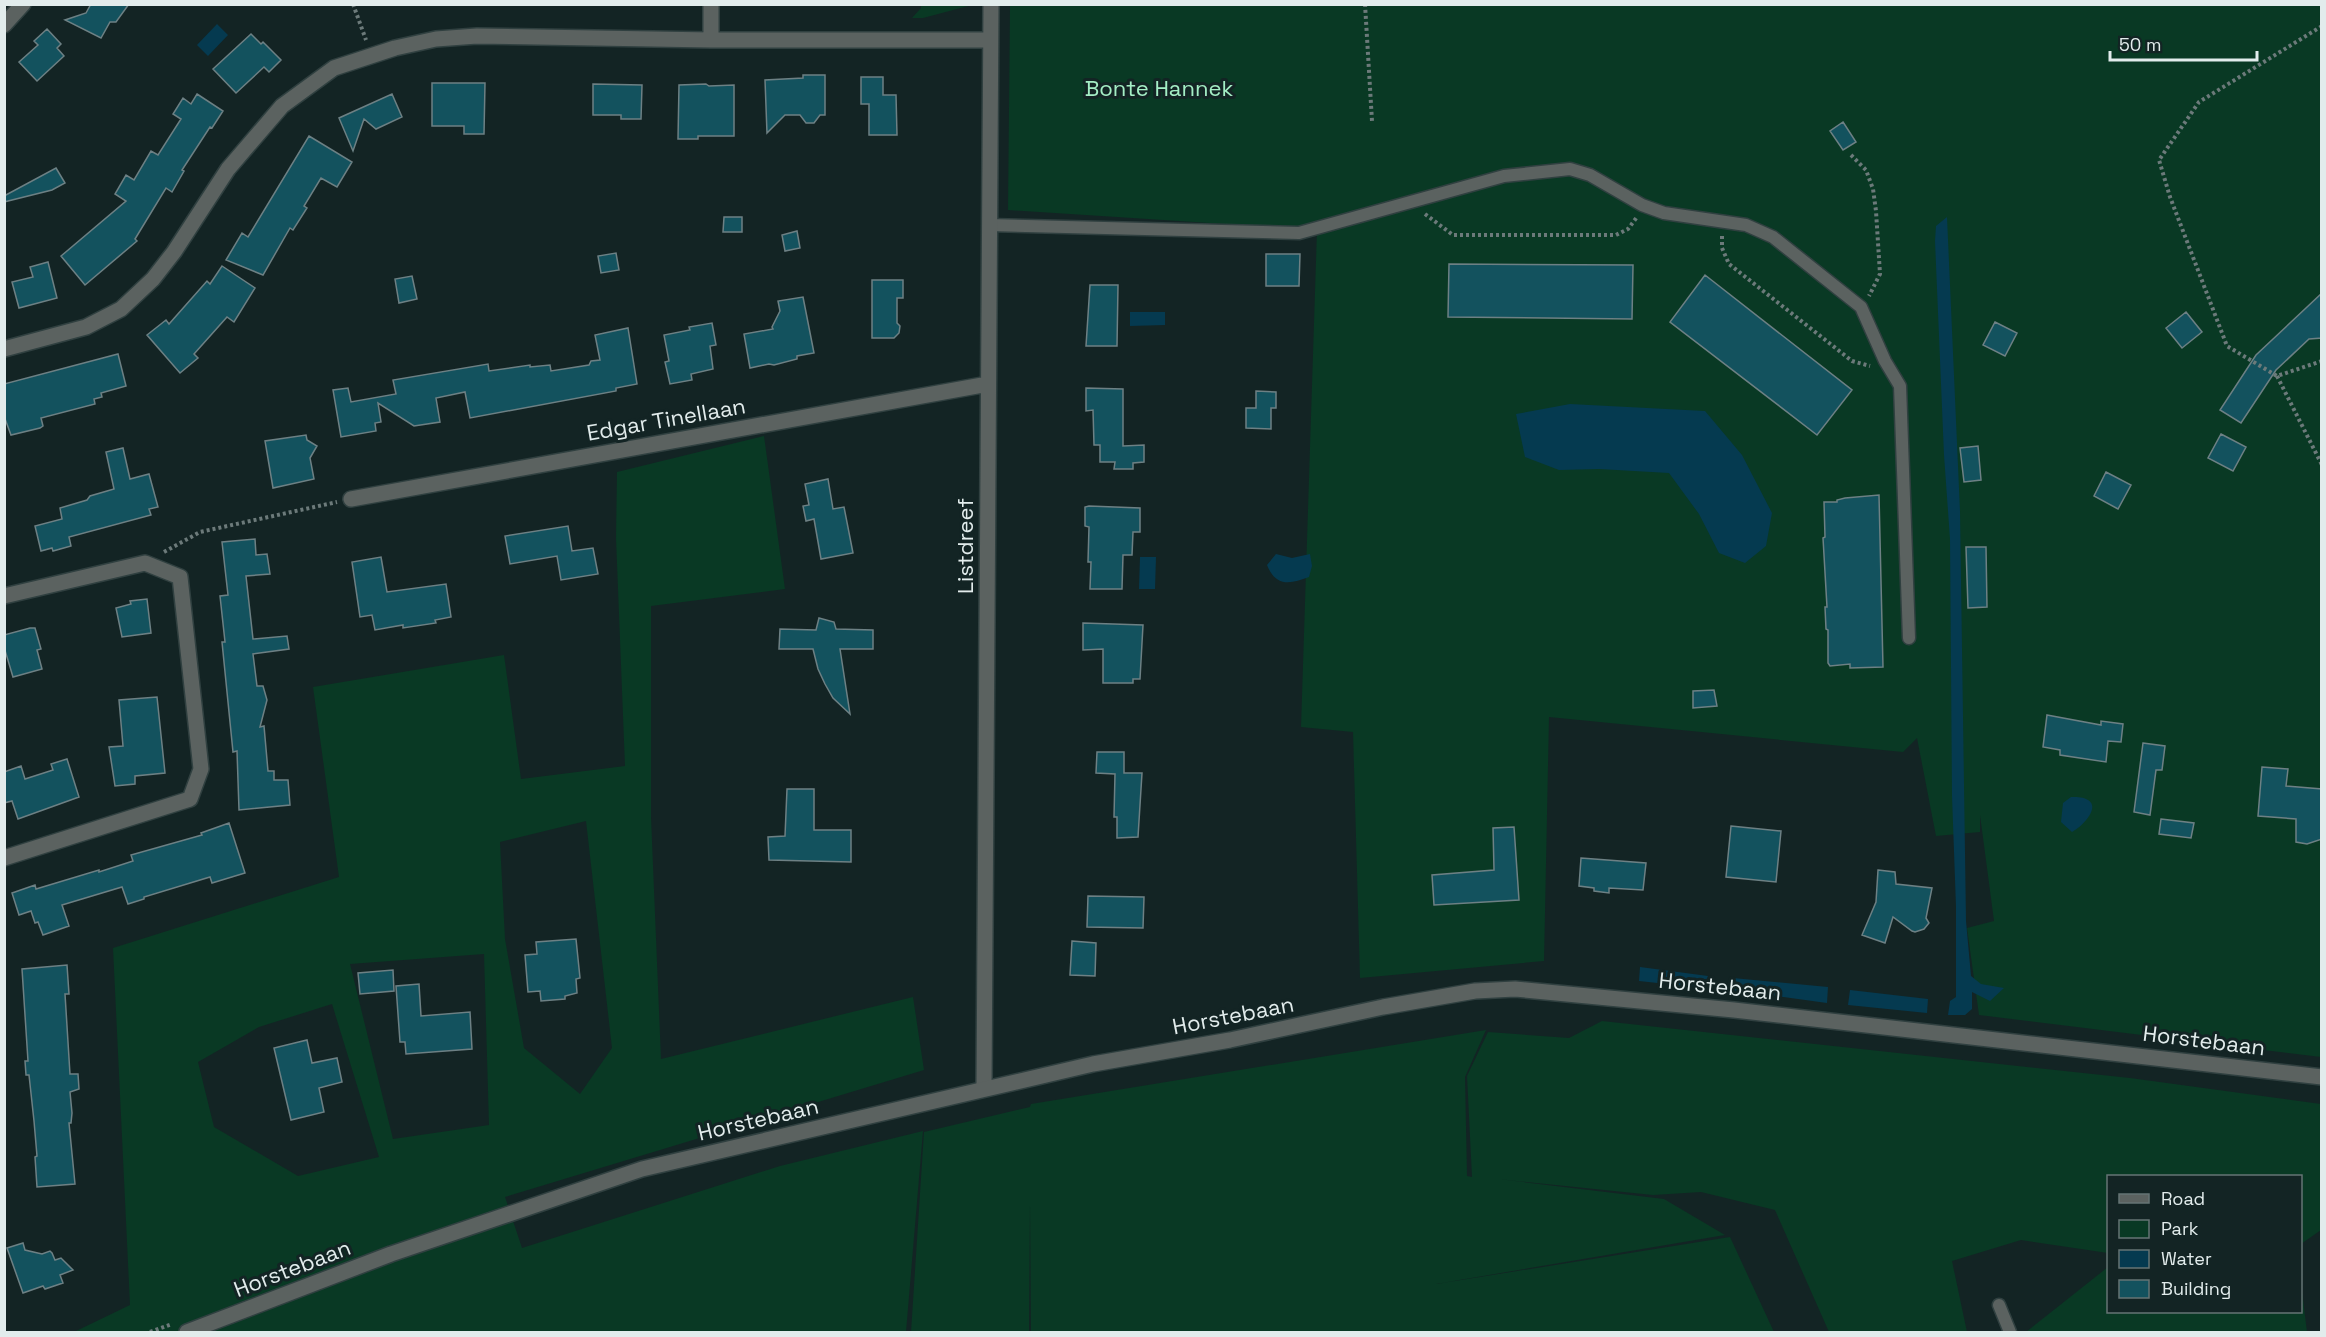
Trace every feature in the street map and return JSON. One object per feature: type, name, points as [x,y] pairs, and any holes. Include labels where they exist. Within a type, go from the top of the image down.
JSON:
[{"type":"street","points":[[4,25],[23,4]]},
{"type":"street","points":[[711,4],[711,40]]},
{"type":"street","name":"Listdreef","points":[[984,1088],[991,4]]},
{"type":"street","points":[[4,349],[86,327],[121,309],[160,270],[228,170],[282,106],[334,68],[371,55],[436,39],[477,36],[711,40],[990,40]]},
{"type":"street","name":"Edgar Tinellaan","points":[[351,499],[988,384]]},
{"type":"street","points":[[4,596],[145,562],[180,576],[201,769],[190,799],[4,858]]},
{"type":"street","name":"Horstebaan","points":[[187,1332],[391,1254],[642,1169],[1093,1064],[1230,1040],[1383,1007],[1475,991],[1515,989],[1769,1013],[2322,1077]]},
{"type":"lane","points":[[989,225],[1299,233],[1504,176],[1570,169],[1590,175],[1645,206],[1670,214],[1725,220],[1746,225],[1773,237],[1861,307],[1885,361],[1900,386],[1909,638]]},
{"type":"lane","points":[[2000,1305],[2010,1332]]},
{"type":"path","points":[[353,4],[371,55]]},
{"type":"path","points":[[1365,4],[1372,121]]},
{"type":"path","points":[[2322,26],[2199,102],[2159,160],[2170,197],[2227,346],[2277,376],[2322,465]]},
{"type":"path","points":[[1851,154],[1866,170],[1873,189],[1879,248],[1880,274],[1861,307]]},
{"type":"path","points":[[1411,202],[1454,235],[1616,235],[1628,229],[1645,206]]},
{"type":"path","points":[[1725,220],[1722,248],[1729,264],[1852,361],[1872,366],[1885,361]]},
{"type":"path","points":[[2277,376],[2322,361]]},
{"type":"path","points":[[145,562],[200,532],[351,499]]},
{"type":"green space","points":[[921,4],[972,5],[923,18],[912,18],[921,8]]},
{"type":"green space","name":"Bonte Hannek","points":[[1010,5],[2321,5],[2321,1057],[1979,1015],[1967,928],[1994,921],[1980,815],[1980,832],[1936,836],[1917,738],[1903,752],[1549,717],[1544,961],[1360,978],[1353,732],[1301,727],[1317,230],[1008,210]]},
{"type":"green space","points":[[764,436],[785,589],[651,606],[651,817],[661,1059],[913,997],[924,1070],[505,1197],[522,1248],[780,1166],[923,1131],[906,1332],[74,1332],[130,1305],[113,948],[339,877],[313,687],[504,655],[521,779],[625,766],[616,538],[617,472]],"holes":[[[586,821],[612,1048],[580,1094],[524,1048],[505,939],[500,842]],[[484,954],[489,1125],[393,1139],[350,964]],[[332,1004],[379,1157],[298,1176],[214,1127],[198,1062],[259,1027]]]},
{"type":"green space","points":[[1602,1021],[2130,1078],[2321,1104],[2321,1230],[2302,1243],[2302,1175],[2107,1175],[2107,1253],[2021,1240],[1952,1261],[1967,1332],[1829,1332],[1775,1210],[1701,1192],[1653,1195],[1498,1179],[1664,1199],[1725,1235],[1436,1284],[1730,1237],[1774,1332],[1031,1332],[1030,1203],[1029,1332],[911,1332],[924,1132],[1030,1107],[1031,1104],[1486,1030],[1465,1077],[1467,1176],[1472,1177],[1467,1076],[1488,1032],[1569,1038]]},
{"type":"green space","points":[[2107,1268],[2107,1313],[2302,1313],[2302,1291],[2307,1332],[2026,1332]]},
{"type":"water","points":[[217,24],[228,35],[208,56],[197,45]]},
{"type":"water","points":[[1947,217],[1960,511],[1966,921],[1971,976],[1981,984],[2004,988],[1990,1001],[1972,992],[1972,1009],[1965,1015],[1948,1015],[1950,1001],[1956,997],[1950,539],[1935,241],[1936,226]]},
{"type":"water","points":[[1130,312],[1165,312],[1165,325],[1130,326]]},
{"type":"water","points":[[1570,404],[1705,411],[1742,455],[1772,513],[1766,546],[1745,563],[1719,553],[1699,514],[1669,473],[1599,469],[1559,470],[1525,457],[1516,414]]},
{"type":"water","points":[[1276,554],[1292,558],[1310,554],[1312,566],[1309,577],[1290,582],[1279,580],[1267,565]]},
{"type":"water","points":[[1140,557],[1156,557],[1155,589],[1139,589]]},
{"type":"water","points":[[2071,797],[2086,799],[2091,802],[2092,807],[2085,822],[2072,832],[2061,822],[2063,803]]},
{"type":"water","points":[[1640,967],[1708,976],[1704,988],[1639,981]]},
{"type":"water","points":[[1733,978],[1828,987],[1827,1003],[1732,990],[1730,988]]},
{"type":"water","points":[[1850,990],[1928,999],[1927,1013],[1848,1005]]},
{"type":"building","points":[[91,4],[129,4],[116,22],[110,22],[101,38],[65,20],[86,13]]},
{"type":"building","points":[[47,29],[61,44],[57,48],[64,56],[37,81],[19,62],[38,45],[34,41]]},
{"type":"building","points":[[251,34],[261,44],[263,42],[281,60],[269,72],[264,67],[236,93],[213,69]]},
{"type":"building","points":[[803,75],[825,75],[825,115],[820,115],[814,123],[806,123],[800,115],[785,115],[767,133],[765,80],[803,78]]},
{"type":"building","points":[[861,77],[883,77],[883,95],[896,95],[897,135],[869,135],[869,104],[861,104]]},
{"type":"building","points":[[432,83],[485,83],[484,134],[464,134],[464,126],[432,126]]},
{"type":"building","points":[[593,84],[642,85],[641,119],[621,119],[621,115],[593,115]]},
{"type":"building","points":[[706,84],[709,86],[734,85],[734,136],[698,136],[698,139],[678,139],[679,85]]},
{"type":"building","points":[[197,94],[223,111],[182,170],[184,171],[172,192],[166,188],[135,239],[137,241],[85,285],[61,256],[126,201],[115,194],[126,175],[134,180],[151,151],[158,155],[181,119],[173,114],[183,98],[191,104]]},
{"type":"building","points":[[392,94],[402,117],[376,129],[364,119],[353,151],[339,118]]},
{"type":"building","points":[[1843,122],[1856,142],[1843,150],[1830,131]]},
{"type":"building","points":[[309,136],[352,162],[337,187],[321,178],[304,206],[307,208],[293,230],[290,228],[263,275],[226,260],[242,233],[248,237]]},
{"type":"building","points":[[56,168],[65,183],[52,190],[4,202],[4,196]]},
{"type":"building","points":[[724,217],[742,217],[742,232],[723,232]]},
{"type":"building","points":[[797,231],[800,248],[785,251],[782,235]]},
{"type":"building","points":[[616,253],[619,270],[601,273],[598,256]]},
{"type":"building","points":[[1266,254],[1300,254],[1299,286],[1266,286]]},
{"type":"building","points":[[48,262],[57,298],[19,308],[12,282],[33,277],[30,267]]},
{"type":"building","points":[[1449,264],[1633,265],[1632,319],[1448,317]]},
{"type":"building","points":[[222,266],[255,288],[234,322],[227,317],[194,354],[198,358],[180,373],[147,335],[166,320],[169,324],[207,281],[210,284]]},
{"type":"building","points":[[1705,275],[1852,390],[1817,435],[1670,322]]},
{"type":"building","points":[[412,276],[417,299],[399,303],[395,279]]},
{"type":"building","points":[[872,280],[903,280],[903,298],[897,298],[899,333],[894,338],[872,338]]},
{"type":"building","points":[[1090,285],[1118,285],[1117,346],[1086,346]]},
{"type":"building","points":[[2322,293],[2322,338],[2309,339],[2276,370],[2241,423],[2220,410],[2256,355]]},
{"type":"building","points":[[803,297],[814,353],[797,356],[797,359],[774,365],[750,368],[744,334],[773,329],[780,311],[778,301]]},
{"type":"building","points":[[2186,312],[2202,332],[2182,348],[2166,328]]},
{"type":"building","points":[[1995,322],[2017,333],[2005,356],[1983,345]]},
{"type":"building","points":[[712,323],[716,345],[710,346],[713,369],[691,374],[692,380],[670,384],[665,362],[669,361],[664,335]]},
{"type":"building","points":[[628,328],[637,384],[616,388],[616,391],[470,418],[465,392],[436,398],[440,422],[414,426],[378,403],[381,422],[375,423],[376,431],[341,437],[333,390],[348,388],[351,402],[396,394],[393,380],[488,364],[489,371],[530,365],[530,367],[550,365],[551,371],[589,365],[591,361],[600,360],[595,335]]},
{"type":"building","points":[[118,354],[126,386],[101,393],[102,397],[94,399],[95,404],[41,418],[43,426],[40,428],[11,435],[4,416],[4,384]]},
{"type":"building","points":[[1086,388],[1123,389],[1123,446],[1144,445],[1144,462],[1133,463],[1133,469],[1114,469],[1115,462],[1100,462],[1100,445],[1094,445],[1093,410],[1086,411]]},
{"type":"building","points":[[1256,391],[1276,392],[1276,408],[1271,408],[1271,429],[1246,428],[1246,408],[1256,408]]},
{"type":"building","points":[[2221,434],[2246,447],[2233,471],[2208,458]]},
{"type":"building","points":[[306,435],[307,440],[317,446],[310,458],[314,479],[273,488],[265,441]]},
{"type":"building","points":[[1978,446],[1981,480],[1964,482],[1960,448]]},
{"type":"building","points":[[123,448],[130,479],[149,474],[158,507],[149,509],[151,515],[69,537],[71,546],[53,551],[52,548],[41,551],[35,526],[62,519],[60,508],[114,489],[106,452]]},
{"type":"building","points":[[2106,472],[2131,485],[2118,509],[2094,496]]},
{"type":"building","points":[[828,479],[833,509],[844,507],[853,553],[821,559],[814,519],[806,521],[803,506],[809,505],[805,484]]},
{"type":"building","points":[[1879,495],[1883,667],[1850,668],[1850,664],[1830,666],[1825,607],[1827,607],[1823,538],[1825,537],[1824,502]]},
{"type":"building","points":[[1085,507],[1140,508],[1140,532],[1133,532],[1132,555],[1123,555],[1122,589],[1090,589],[1089,527],[1085,526]]},
{"type":"building","points":[[568,526],[572,551],[593,548],[598,574],[561,580],[557,556],[510,564],[505,536]]},
{"type":"building","points":[[255,539],[256,555],[267,554],[270,574],[246,576],[253,639],[287,636],[289,649],[253,654],[257,686],[263,686],[267,700],[260,727],[264,726],[268,771],[274,771],[274,780],[288,780],[290,805],[239,810],[237,751],[233,752],[222,642],[225,642],[220,596],[228,595],[222,542]]},
{"type":"building","points":[[1966,547],[1986,547],[1987,607],[1968,608]]},
{"type":"building","points":[[381,557],[387,592],[446,584],[451,617],[435,620],[436,623],[375,630],[372,615],[360,617],[352,562]]},
{"type":"building","points":[[147,599],[151,633],[122,637],[116,608],[131,604],[130,601]]},
{"type":"building","points":[[819,618],[834,622],[836,629],[873,630],[873,649],[840,649],[850,714],[833,698],[825,684],[813,649],[779,649],[780,629],[816,630]]},
{"type":"building","points":[[1083,623],[1143,625],[1140,679],[1133,679],[1133,683],[1103,683],[1103,649],[1083,650]]},
{"type":"building","points":[[35,628],[41,649],[37,650],[42,669],[13,677],[4,647],[4,635]]},
{"type":"building","points":[[1714,690],[1717,706],[1693,708],[1693,691]]},
{"type":"building","points":[[157,697],[165,773],[135,776],[135,784],[115,786],[109,747],[123,746],[119,700]]},
{"type":"building","points":[[2047,715],[2101,725],[2101,721],[2123,724],[2121,742],[2108,741],[2106,762],[2060,755],[2060,750],[2043,747]]},
{"type":"building","points":[[2143,743],[2165,746],[2162,770],[2156,770],[2150,815],[2134,812]]},
{"type":"building","points":[[1097,752],[1124,752],[1124,773],[1142,773],[1138,837],[1117,838],[1117,817],[1114,817],[1115,774],[1096,773]]},
{"type":"building","points":[[67,759],[79,797],[18,819],[12,801],[4,803],[4,772],[21,766],[25,779],[53,770],[51,764]]},
{"type":"building","points":[[2262,767],[2288,769],[2286,786],[2322,789],[2322,839],[2307,844],[2296,842],[2296,819],[2258,816]]},
{"type":"building","points":[[787,789],[814,789],[814,830],[851,830],[851,862],[769,860],[768,837],[785,836]]},
{"type":"building","points":[[2161,819],[2194,823],[2191,838],[2159,834]]},
{"type":"building","points":[[229,823],[245,873],[212,883],[210,877],[128,904],[122,887],[62,905],[69,926],[43,935],[31,911],[19,915],[12,893],[35,885],[36,889],[99,870],[99,872],[133,861],[131,855],[202,835],[201,833]]},
{"type":"building","points":[[1731,826],[1781,831],[1776,882],[1726,877]]},
{"type":"building","points":[[1514,827],[1519,900],[1434,905],[1432,875],[1494,870],[1493,828]]},
{"type":"building","points":[[1581,858],[1646,863],[1643,890],[1609,888],[1609,893],[1579,886]]},
{"type":"building","points":[[1878,870],[1895,872],[1896,884],[1932,888],[1926,918],[1929,923],[1924,929],[1912,931],[1893,917],[1885,943],[1862,935],[1876,902]]},
{"type":"building","points":[[1088,896],[1144,897],[1143,928],[1087,927]]},
{"type":"building","points":[[576,939],[580,978],[576,979],[577,993],[565,996],[565,999],[541,1001],[540,991],[528,992],[525,955],[537,954],[536,942]]},
{"type":"building","points":[[1072,941],[1096,943],[1095,976],[1070,975]]},
{"type":"building","points":[[67,965],[69,994],[65,994],[70,1074],[78,1074],[79,1089],[70,1092],[72,1113],[71,1123],[69,1123],[75,1184],[37,1187],[34,1121],[29,1075],[26,1075],[25,1061],[28,1061],[22,969]]},
{"type":"building","points":[[393,970],[394,991],[360,994],[358,973]]},
{"type":"building","points":[[419,984],[421,1016],[470,1012],[472,1049],[406,1054],[405,1042],[400,1042],[396,986]]},
{"type":"building","points":[[307,1040],[312,1063],[337,1058],[342,1082],[319,1088],[324,1112],[291,1120],[274,1048]]},
{"type":"building","points":[[23,1243],[25,1250],[42,1254],[50,1251],[55,1260],[61,1258],[73,1270],[60,1275],[63,1283],[45,1289],[43,1286],[23,1293],[7,1248]]}]
